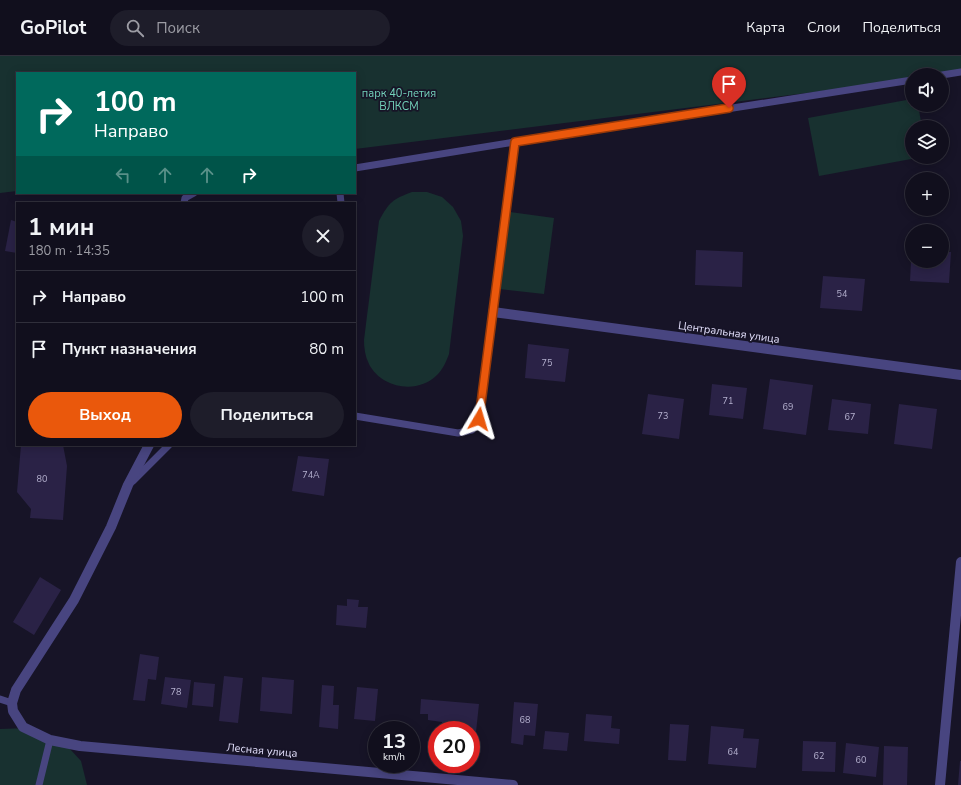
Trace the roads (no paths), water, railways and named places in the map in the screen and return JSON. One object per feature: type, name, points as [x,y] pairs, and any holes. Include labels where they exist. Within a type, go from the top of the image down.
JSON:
[{"type":"street","name":"Центральная улица","points":[[493,312],[961,375]]},
{"type":"street","points":[[12,703],[16,690],[74,600],[111,527],[128,485],[148,446]]},
{"type":"street","points":[[940,785],[961,562]]},
{"type":"street","name":"Лесная улица","points":[[12,703],[13,711],[23,728],[50,740],[80,746],[513,785]]},
{"type":"lane","points":[[949,74],[961,72]]},
{"type":"lane","points":[[356,168],[905,81]]},
{"type":"lane","points":[[356,416],[458,433],[472,430],[479,419],[515,142]]},
{"type":"lane","points":[[184,202],[185,198],[192,194]]},
{"type":"lane","points":[[128,485],[168,446]]},
{"type":"lane","points":[[0,699],[12,703]]},
{"type":"lane","points":[[39,785],[50,740]]},
{"type":"park label","name":"парк 40-летия ВЛКСМ","points":[[399,99]]}]
